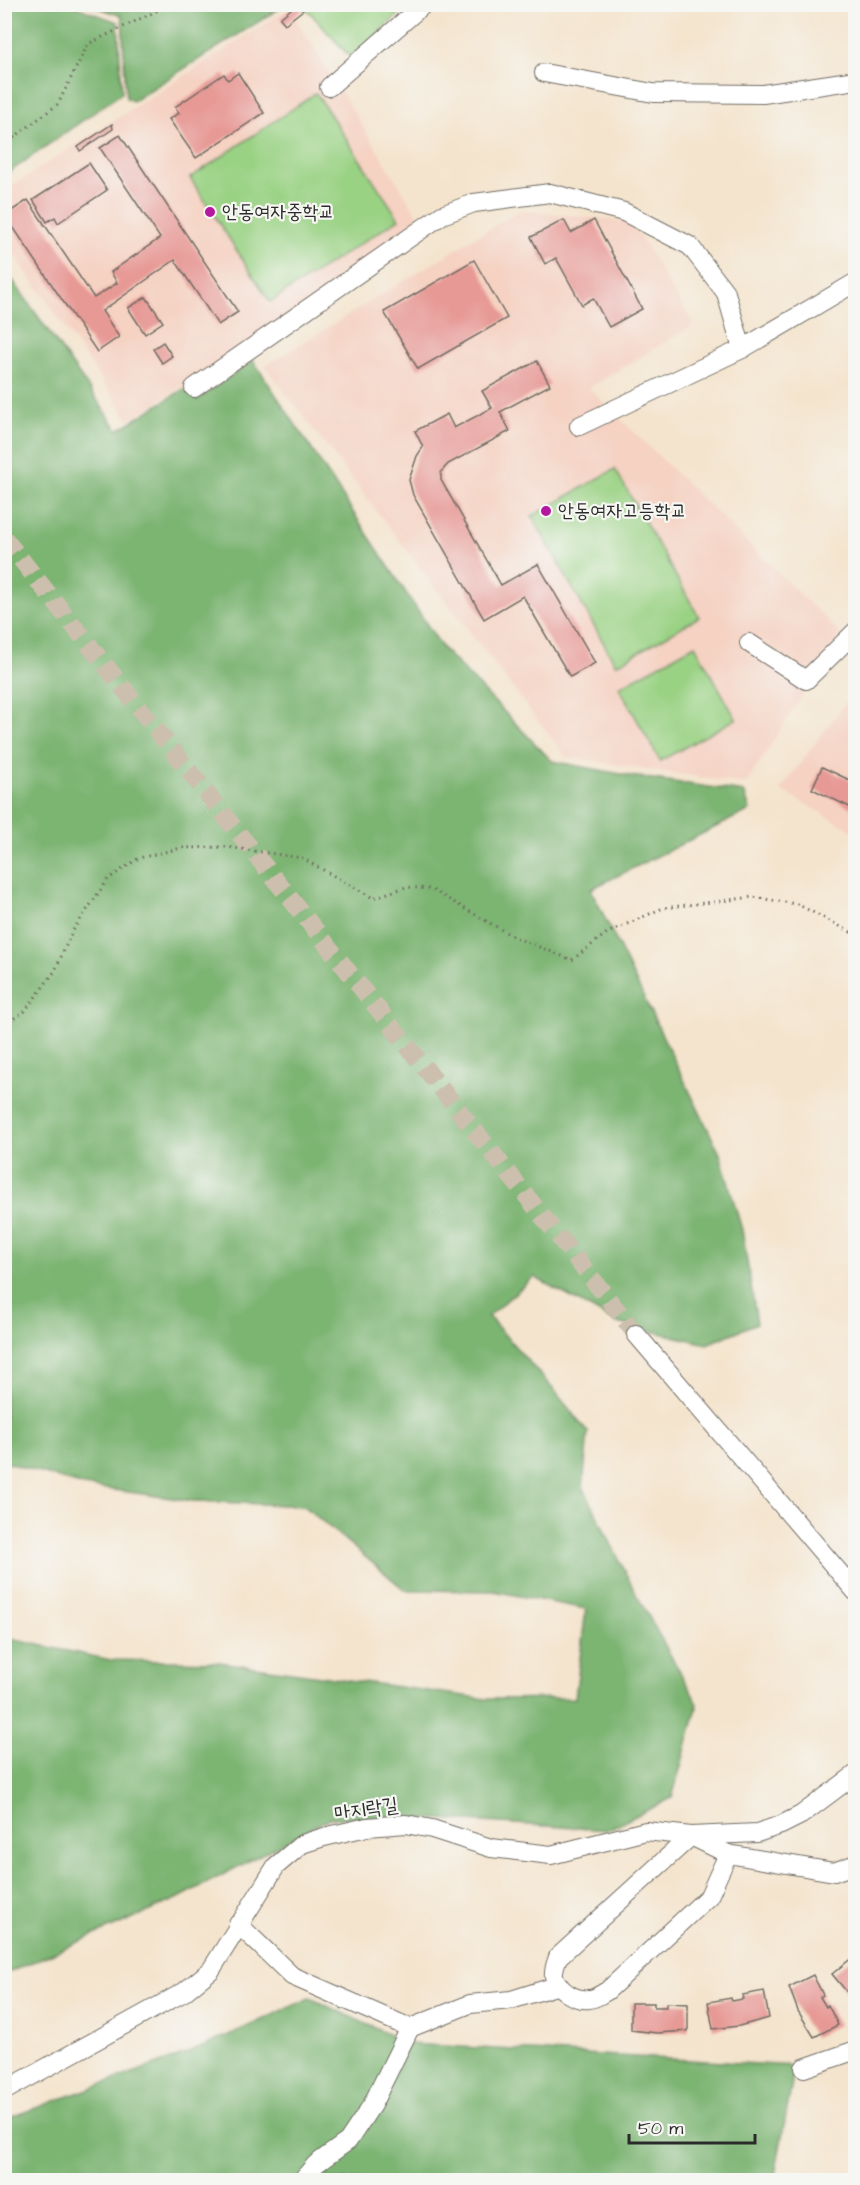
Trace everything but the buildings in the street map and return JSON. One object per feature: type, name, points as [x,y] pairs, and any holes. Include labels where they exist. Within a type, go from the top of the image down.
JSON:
[{"type":"street","points":[[329,87],[424,4]]},
{"type":"street","points":[[544,73],[653,93],[763,94],[855,80]]},
{"type":"street","points":[[194,388],[442,215],[474,203],[550,193],[624,212],[690,246],[726,293],[742,349]]},
{"type":"street","points":[[579,426],[742,349],[855,282]]},
{"type":"street","points":[[749,643],[806,680],[855,631]]},
{"type":"street","points":[[636,1335],[855,1592]]},
{"type":"street","points":[[728,1854],[709,1896],[607,1991],[591,2000],[583,1999],[572,1996],[559,1985],[555,1978],[554,1968],[558,1957],[690,1836],[757,1833],[780,1825],[801,1815],[855,1774]]},
{"type":"street","name":"마지락길","points":[[4,2091],[184,1992],[211,1970],[276,1866],[302,1844],[367,1827],[406,1824],[432,1829],[491,1848],[551,1855],[646,1831],[690,1836],[728,1854],[834,1872],[855,1864]]},
{"type":"street","points":[[238,1924],[292,1976],[410,2028]]},
{"type":"street","points":[[302,2181],[316,2164],[348,2141],[372,2105],[410,2028],[470,2004],[511,2000],[559,1985]]},
{"type":"street","points":[[804,2068],[855,2050]]},
{"type":"path","points":[[4,145],[58,104],[88,45],[171,4]]},
{"type":"path","points":[[4,695],[7,714],[4,742]]},
{"type":"path","points":[[4,1025],[25,1011],[55,971],[72,932],[108,879],[139,858],[181,848],[227,847],[302,858],[373,898],[406,887],[431,889],[514,938],[572,960],[607,933],[663,908],[753,897],[797,904],[851,932],[855,928]]},
{"type":"shaded area","name":"안동여자중학교","points":[[289,8],[429,233],[129,420],[5,241],[4,191]]},
{"type":"shaded area","name":"안동여자고등학교","points":[[520,210],[631,222],[694,325],[589,388],[841,634],[746,784],[566,757],[265,366]]},
{"type":"shaded area","points":[[855,690],[855,832],[780,790]]},
{"type":"green space","points":[[5,4],[71,5],[118,22],[122,93],[5,175]]},
{"type":"green space","points":[[90,5],[285,5],[133,101],[126,98],[122,16]]},
{"type":"green space","points":[[303,5],[410,5],[350,57]]},
{"type":"green space","points":[[316,93],[399,219],[270,302],[190,178]]},
{"type":"green space","points":[[4,268],[118,430],[184,389],[197,400],[253,360],[443,649],[552,761],[631,776],[744,792],[750,810],[591,889],[720,1154],[742,1230],[757,1323],[707,1344],[617,1323],[534,1277],[488,1316],[588,1432],[583,1487],[635,1592],[698,1704],[672,1798],[607,1830],[436,1819],[330,1818],[177,1899],[5,1974],[5,1638],[111,1660],[219,1662],[486,1699],[575,1698],[586,1609],[494,1591],[405,1590],[304,1506],[193,1501],[84,1486],[5,1462]]},
{"type":"green space","points":[[615,469],[699,617],[616,665],[532,516]]},
{"type":"green space","points":[[695,645],[736,719],[660,761],[619,687]]},
{"type":"green space","points":[[310,1998],[409,2044],[795,2066],[774,2180],[5,2180],[5,2119],[191,2052]]},
{"type":"tunnel","points":[[4,538],[636,1334]]},
{"type":"place","name":"안동여자중학교","points":[[210,212]]},
{"type":"place","name":"안동여자고등학교","points":[[546,511]]}]
